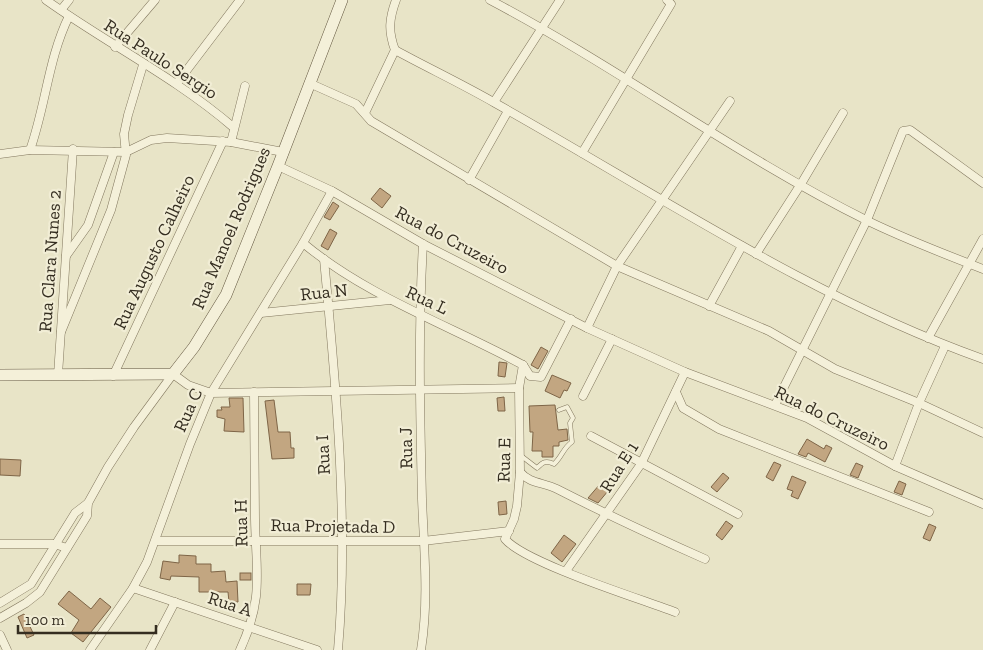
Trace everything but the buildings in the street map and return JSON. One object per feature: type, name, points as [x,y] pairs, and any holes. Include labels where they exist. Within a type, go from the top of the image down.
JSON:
[{"type":"street","name":"Rua Paulo Sergio","points":[[46,0],[143,65],[177,83],[232,127]]},
{"type":"street","points":[[61,10],[70,0]]},
{"type":"street","points":[[115,47],[155,0]]},
{"type":"street","points":[[177,83],[240,0]]},
{"type":"street","name":"Rua Manoel Rodrigues","points":[[88,503],[134,427],[204,332],[226,295],[342,0]]},
{"type":"street","points":[[396,0],[389,24],[390,36],[395,50],[494,102],[660,200],[830,294],[945,346],[983,359]]},
{"type":"street","points":[[490,0],[541,27],[801,184],[867,220],[983,269]]},
{"type":"street","points":[[494,102],[560,0]]},
{"type":"street","points":[[582,153],[670,4],[667,0]]},
{"type":"street","points":[[30,150],[40,116],[56,43],[70,16]]},
{"type":"street","points":[[365,113],[395,50]]},
{"type":"street","points":[[61,332],[111,210],[126,152],[126,126],[143,65]]},
{"type":"street","points":[[309,83],[351,101],[365,113],[371,122],[617,266],[769,332],[835,369],[919,403],[983,433]]},
{"type":"street","name":"Rua Augusto Calheiro","points":[[113,376],[227,141],[245,86]]},
{"type":"street","points":[[587,328],[617,266],[660,200],[730,101]]},
{"type":"street","points":[[469,180],[508,110]]},
{"type":"street","points":[[756,254],[801,184],[843,113]]},
{"type":"street","points":[[775,405],[867,220],[904,130],[910,130],[983,184]]},
{"type":"street","points":[[0,154],[30,150],[73,149],[126,152],[158,138],[227,141],[283,152]]},
{"type":"street","name":"Rua Clara Nunes 2","points":[[58,375],[73,149]]},
{"type":"street","points":[[66,256],[88,225],[114,152]]},
{"type":"street","name":"Rua do Cruzeiro","points":[[278,166],[332,191],[423,244],[587,328],[686,372],[807,418],[895,466],[983,504]]},
{"type":"street","name":"Rua C","points":[[90,650],[133,588],[156,541],[190,444],[211,394],[332,191]]},
{"type":"street","points":[[928,338],[983,239]]},
{"type":"street","name":"Rua L","points":[[303,242],[324,259],[390,300],[419,312],[523,365],[530,376],[537,378],[542,376],[571,319]]},
{"type":"street","name":"Rua J","points":[[420,650],[426,607],[419,312],[423,244]]},
{"type":"street","points":[[709,306],[742,246]]},
{"type":"street","name":"Rua I","points":[[324,259],[335,391],[341,542],[338,650]]},
{"type":"street","name":"Rua N","points":[[261,313],[390,300]]},
{"type":"street","points":[[583,396],[612,339]]},
{"type":"street","points":[[895,466],[919,403],[945,346]]},
{"type":"street","points":[[0,375],[113,376],[174,374],[188,385],[211,394],[519,388],[523,365]]},
{"type":"street","name":"Rua E 1","points":[[566,571],[641,464],[686,372]]},
{"type":"street","name":"Rua E","points":[[509,531],[516,513],[520,472],[519,388]]},
{"type":"street","name":"Rua H","points":[[240,650],[251,627],[258,586],[255,540],[254,392]]},
{"type":"street","points":[[676,392],[683,408],[719,429],[929,512]]},
{"type":"street","points":[[591,436],[738,514]]},
{"type":"street","points":[[520,472],[526,479],[558,489],[606,514],[705,559]]},
{"type":"street","points":[[0,603],[30,584],[75,513],[88,503]]},
{"type":"street","points":[[0,618],[35,598],[45,585],[87,516],[88,503]]},
{"type":"street","points":[[509,531],[506,539],[513,546],[537,560],[675,612]]},
{"type":"street","name":"Rua Projetada D","points":[[156,541],[423,542],[509,531]]},
{"type":"street","points":[[0,544],[54,544],[67,548]]},
{"type":"street","name":"Rua A","points":[[133,588],[317,650]]},
{"type":"street","points":[[150,650],[175,602]]},
{"type":"street","points":[[0,634],[7,650]]},
{"type":"lane","points":[[520,455],[537,468],[543,462],[549,461],[554,464],[560,458],[565,446],[572,442],[570,423],[573,418],[568,406],[559,410]]}]
